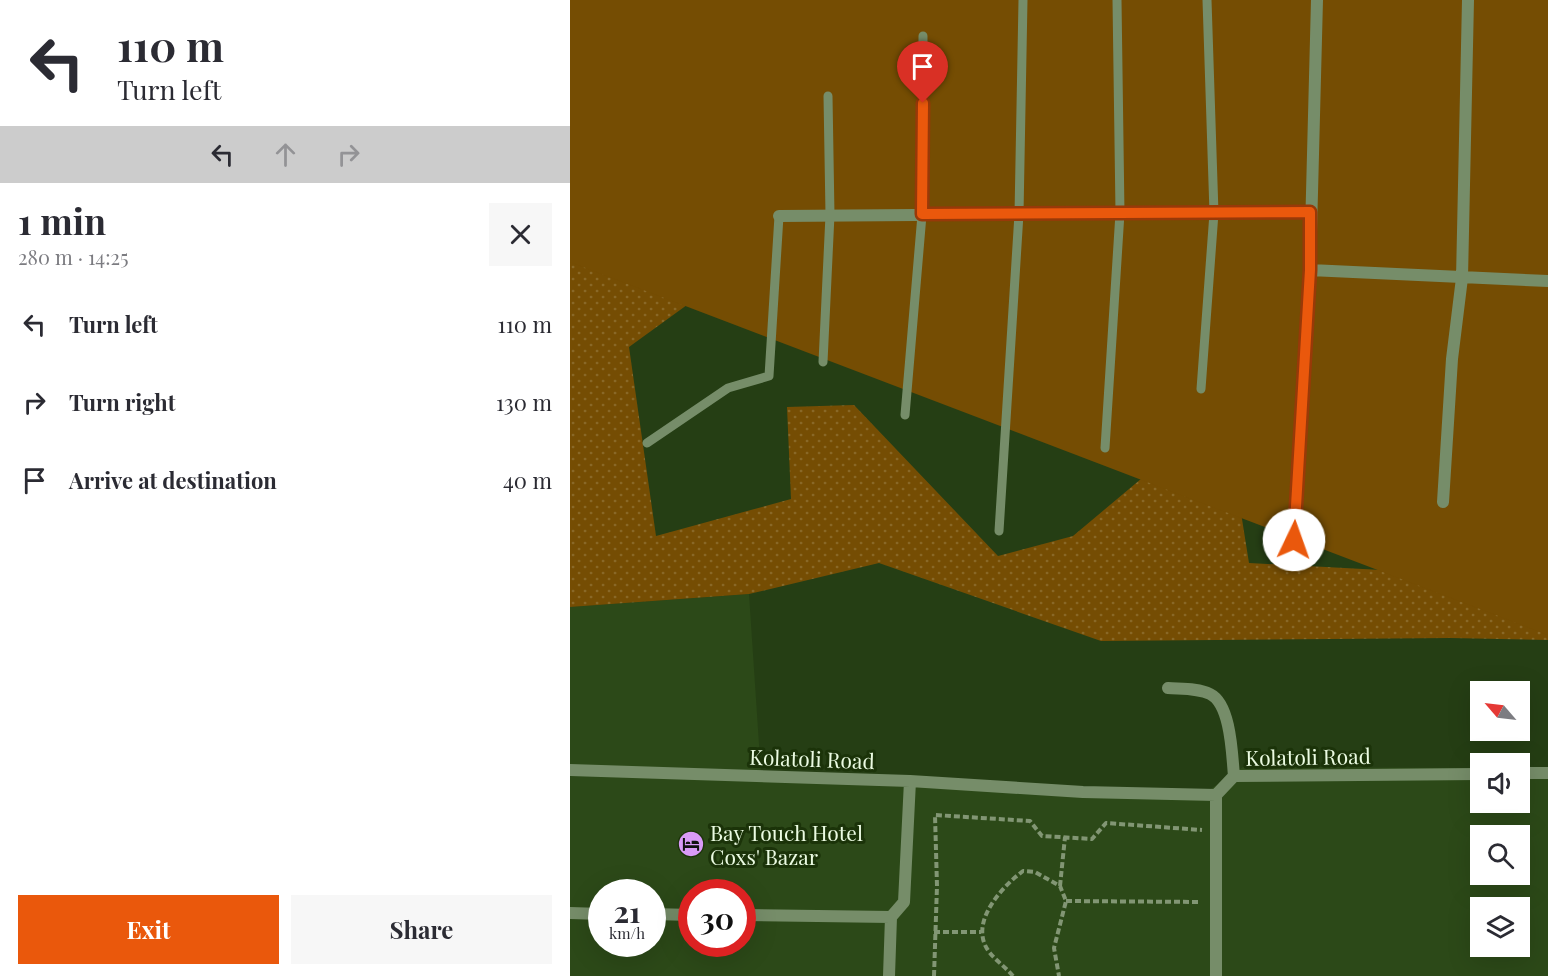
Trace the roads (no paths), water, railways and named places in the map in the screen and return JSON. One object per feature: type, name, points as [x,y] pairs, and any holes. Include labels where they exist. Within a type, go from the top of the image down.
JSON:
[{"type":"street","points":[[1294,540],[1310,270],[1317,0]]},
{"type":"street","points":[[1443,502],[1452,360],[1462,278],[1468,0]]},
{"type":"street","points":[[779,216],[1310,212]]},
{"type":"street","points":[[1310,270],[1548,281]]},
{"type":"street","points":[[1168,688],[1208,692],[1220,702],[1226,717],[1234,776]]},
{"type":"street","name":"Kolatoli Road","points":[[570,770],[910,781],[1083,792],[1216,795],[1234,776],[1470,774]]},
{"type":"street","points":[[1530,774],[1548,773]]},
{"type":"street","points":[[889,976],[891,917],[904,902],[910,781]]},
{"type":"street","points":[[1216,795],[1216,976]]},
{"type":"street","points":[[570,913],[588,914]]},
{"type":"street","points":[[756,915],[891,917]]},
{"type":"lane","points":[[999,531],[1019,214],[1023,0]]},
{"type":"lane","points":[[1105,448],[1120,213],[1117,0]]},
{"type":"lane","points":[[1201,389],[1214,213],[1207,0]]},
{"type":"lane","points":[[905,416],[922,214],[923,36]]},
{"type":"lane","points":[[823,362],[830,215],[828,96]]},
{"type":"lane","points":[[647,443],[728,388],[769,376],[779,216]]},
{"type":"place","name":"Bay Touch Hotel Coxs' Bazar","points":[[691,844]]}]
